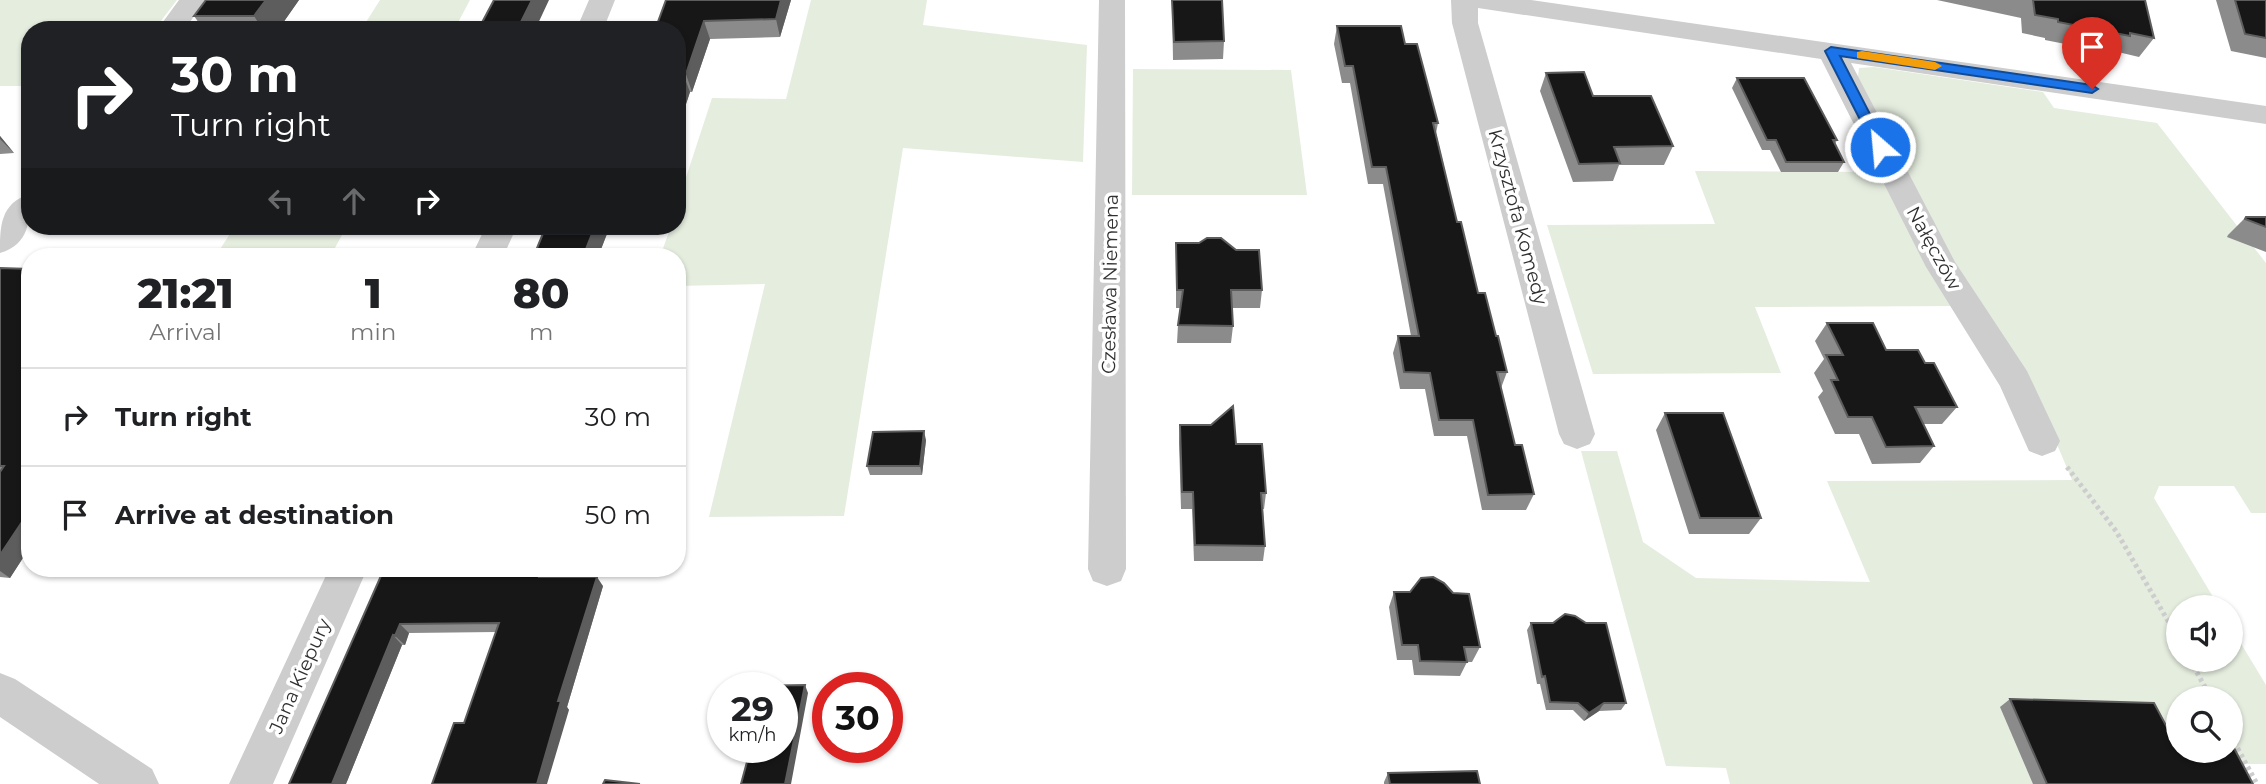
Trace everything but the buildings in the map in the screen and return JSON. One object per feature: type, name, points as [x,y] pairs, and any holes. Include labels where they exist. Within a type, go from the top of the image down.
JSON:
[{"type":"street","points":[[177,21],[193,0]]},
{"type":"street","points":[[593,21],[602,0]]},
{"type":"street","name":"Czesława Niemena","points":[[1107,569],[1112,0]]},
{"type":"street","name":"Krzysztofa Komedy","points":[[1464,0],[1465,23],[1577,434]]},
{"type":"street","points":[[1476,0],[2266,115]]},
{"type":"street","name":"Nałęczów","points":[[1831,51],[1942,267],[2015,381],[2042,441]]},
{"type":"street","points":[[0,243],[21,216]]},
{"type":"street","name":"Jana Kiepury","points":[[251,784],[344,577]]},
{"type":"street","points":[[0,693],[137,784]]},
{"type":"path","points":[[2042,441],[2080,481],[2116,531],[2166,618]]},
{"type":"path","points":[[2243,758],[2257,784]]},
{"type":"shaded area","points":[[0,0],[177,0],[161,21],[21,21],[21,86],[0,86]]},
{"type":"shaded area","points":[[380,0],[470,0],[459,21],[367,21]]},
{"type":"shaded area","points":[[811,0],[927,0],[923,25],[1087,45],[1083,162],[903,148],[844,516],[709,517],[765,284],[686,286],[686,248],[663,248],[668,235],[686,235],[686,177],[712,98],[786,99]]},
{"type":"shaded area","points":[[1874,67],[2043,92],[2054,108],[2157,123],[2266,263],[2266,513],[2251,513],[2234,486],[2159,486],[2154,498],[2212,595],[2166,595],[2166,672],[2243,672],[2243,647],[2266,685],[2266,764],[2234,764],[2034,784],[1730,784],[1726,768],[1666,766],[1581,451],[1617,451],[1643,542],[1696,578],[1870,582],[1827,481],[2072,480],[2056,442],[1974,302],[1858,77],[1859,68]]},
{"type":"shaded area","points":[[1133,69],[1291,70],[1307,195],[1132,195]]},
{"type":"shaded area","points":[[1695,171],[1880,172],[1955,306],[1755,307],[1781,373],[1593,374],[1547,225],[1715,224]]},
{"type":"shaded area","points":[[229,235],[342,235],[335,248],[221,248]]},
{"type":"slow traffic","points":[[1862,55],[1935,66]]},
{"type":"route","points":[[1880,147],[1831,51],[2092,89]]}]
